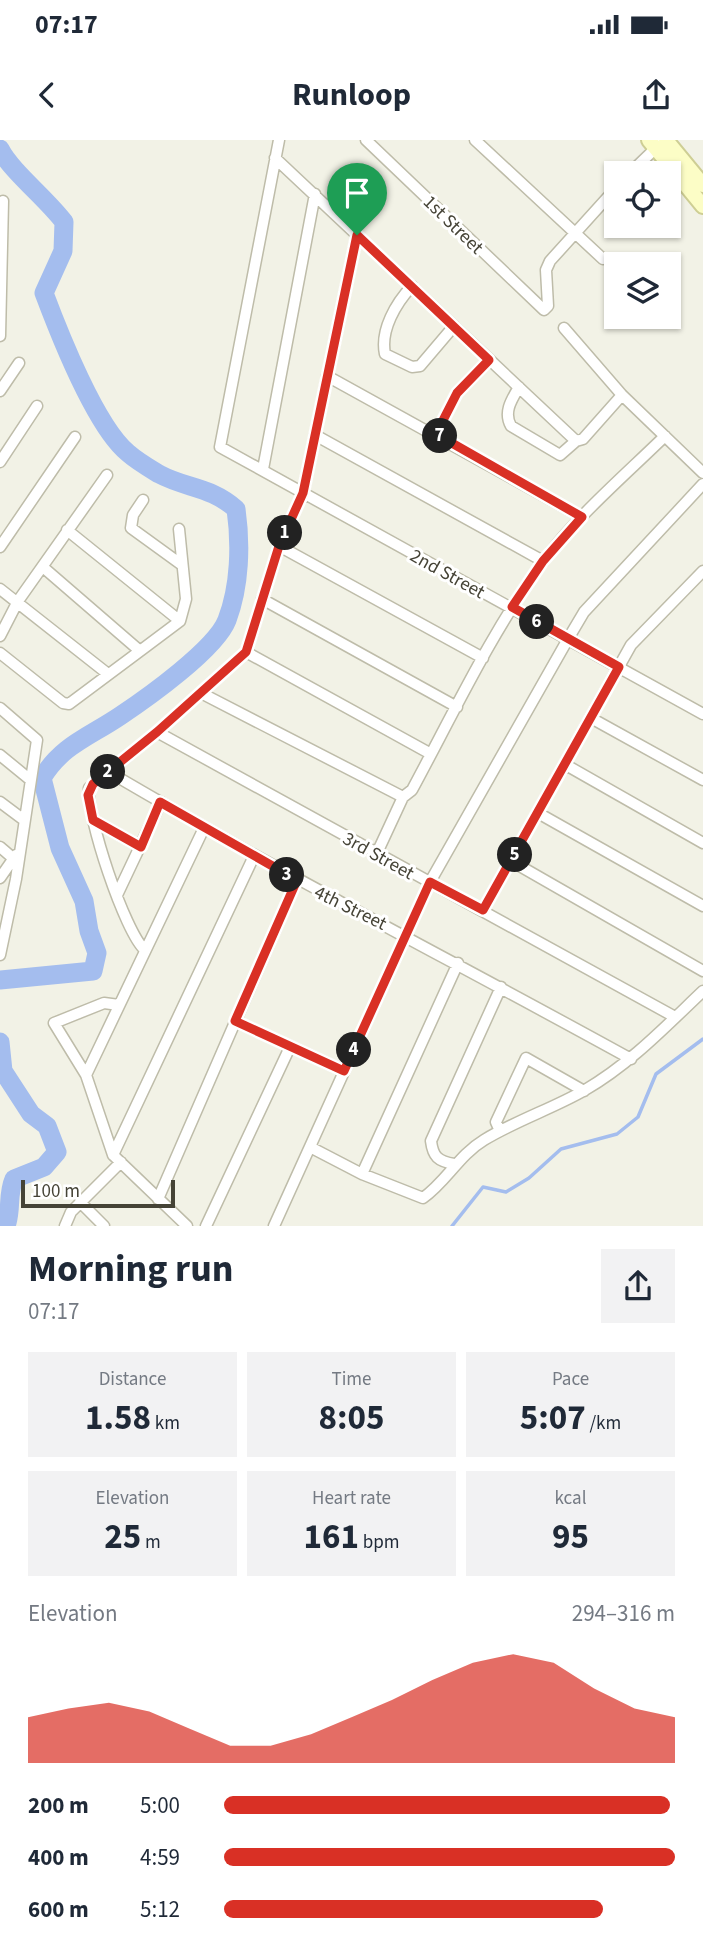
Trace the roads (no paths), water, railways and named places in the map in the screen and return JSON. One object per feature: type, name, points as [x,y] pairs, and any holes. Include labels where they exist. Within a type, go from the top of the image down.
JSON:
[{"type":"main road","points":[[658,142],[703,185]]},
{"type":"main road","points":[[658,142],[703,206]]},
{"type":"street","points":[[279,140],[275,158],[576,441]]},
{"type":"street","name":"1st Street","points":[[366,140],[541,308],[547,309],[548,306],[546,270],[574,234]]},
{"type":"street","points":[[475,140],[603,258]]},
{"type":"street","points":[[641,161],[658,142]]},
{"type":"street","name":"2nd Street","points":[[275,158],[220,447],[703,714]]},
{"type":"street","points":[[263,470],[315,194]]},
{"type":"street","points":[[0,336],[3,201]]},
{"type":"street","points":[[574,234],[604,201]]},
{"type":"street","points":[[145,950],[133,935],[117,895],[93,820],[89,788],[157,732],[246,652],[279,546],[303,493],[357,235]]},
{"type":"street","points":[[412,286],[397,304],[391,317],[386,355],[412,367],[420,366],[454,326]]},
{"type":"street","points":[[274,1226],[430,882],[568,639],[584,612],[702,477],[665,436],[622,395],[564,328]]},
{"type":"street","points":[[436,434],[457,393],[489,360]]},
{"type":"street","points":[[0,391],[19,363]]},
{"type":"street","points":[[327,376],[582,517]]},
{"type":"street","points":[[519,387],[508,408],[511,426],[560,455],[576,441],[583,439],[622,395]]},
{"type":"street","points":[[0,462],[37,406]]},
{"type":"street","points":[[315,435],[543,561]]},
{"type":"street","points":[[377,853],[404,797],[412,790],[483,658],[512,607],[543,561],[582,517],[665,436]]},
{"type":"street","points":[[0,547],[75,437]]},
{"type":"street","points":[[0,636],[18,601],[44,568],[67,530],[107,475]]},
{"type":"street","points":[[143,500],[133,514],[131,527],[182,565]]},
{"type":"street","points":[[0,653],[63,703],[69,704],[180,621],[186,599],[179,529]]},
{"type":"street","points":[[67,530],[180,621]]},
{"type":"street","points":[[279,546],[483,658]]},
{"type":"street","points":[[44,568],[140,651]]},
{"type":"street","points":[[483,910],[631,645],[703,571]]},
{"type":"street","points":[[0,589],[108,674]]},
{"type":"street","points":[[262,599],[457,707]]},
{"type":"street","points":[[246,652],[431,754]]},
{"type":"street","points":[[201,692],[404,797]]},
{"type":"street","points":[[0,708],[37,740],[28,778],[24,820],[0,955]]},
{"type":"street","points":[[592,718],[703,780]]},
{"type":"street","name":"3rd Street","points":[[157,732],[675,1017]]},
{"type":"street","points":[[0,755],[28,778]]},
{"type":"street","points":[[566,765],[703,844]]},
{"type":"street","name":"4th Street","points":[[109,772],[297,880],[406,934],[631,1059]]},
{"type":"street","points":[[0,802],[24,820]]},
{"type":"street","points":[[117,895],[160,802]]},
{"type":"street","points":[[538,813],[703,906]]},
{"type":"street","points":[[93,820],[141,847]]},
{"type":"street","points":[[86,1075],[204,828]]},
{"type":"street","points":[[0,847],[16,855]]},
{"type":"street","points":[[0,878],[16,855]]},
{"type":"street","points":[[65,1226],[80,1202],[117,1158],[254,856]]},
{"type":"street","points":[[511,861],[703,971]]},
{"type":"street","points":[[158,1199],[297,880]]},
{"type":"street","points":[[362,1174],[458,963]]},
{"type":"street","points":[[454,1164],[439,1161],[433,1153],[431,1141],[502,987]]},
{"type":"street","points":[[310,1147],[362,1174],[423,1199],[454,1164],[482,1141],[584,1091],[631,1059],[703,991]]},
{"type":"street","points":[[119,1005],[104,1003],[54,1023],[86,1075],[117,1158],[187,1226]]},
{"type":"street","points":[[235,1021],[344,1071]]},
{"type":"street","points":[[206,1226],[290,1047]]},
{"type":"street","points":[[500,1131],[496,1122],[526,1058],[584,1091]]},
{"type":"street","points":[[80,1202],[104,1226]]},
{"type":"waterway","points":[[0,149],[12,166],[64,222],[63,251],[44,293],[80,378],[103,423],[128,453],[143,464],[169,479],[217,496],[236,509],[239,536],[237,579],[227,620],[220,632],[180,672],[120,716],[67,749],[42,778],[60,848],[84,901],[89,931],[97,953],[93,971],[0,980]]},
{"type":"waterway","points":[[452,1226],[483,1187],[506,1192],[529,1178],[561,1149],[617,1134],[638,1117],[656,1074],[703,1039]]},
{"type":"waterway","points":[[0,1042],[3,1071],[31,1114],[47,1126],[57,1152],[44,1167],[14,1179],[6,1226]]}]
